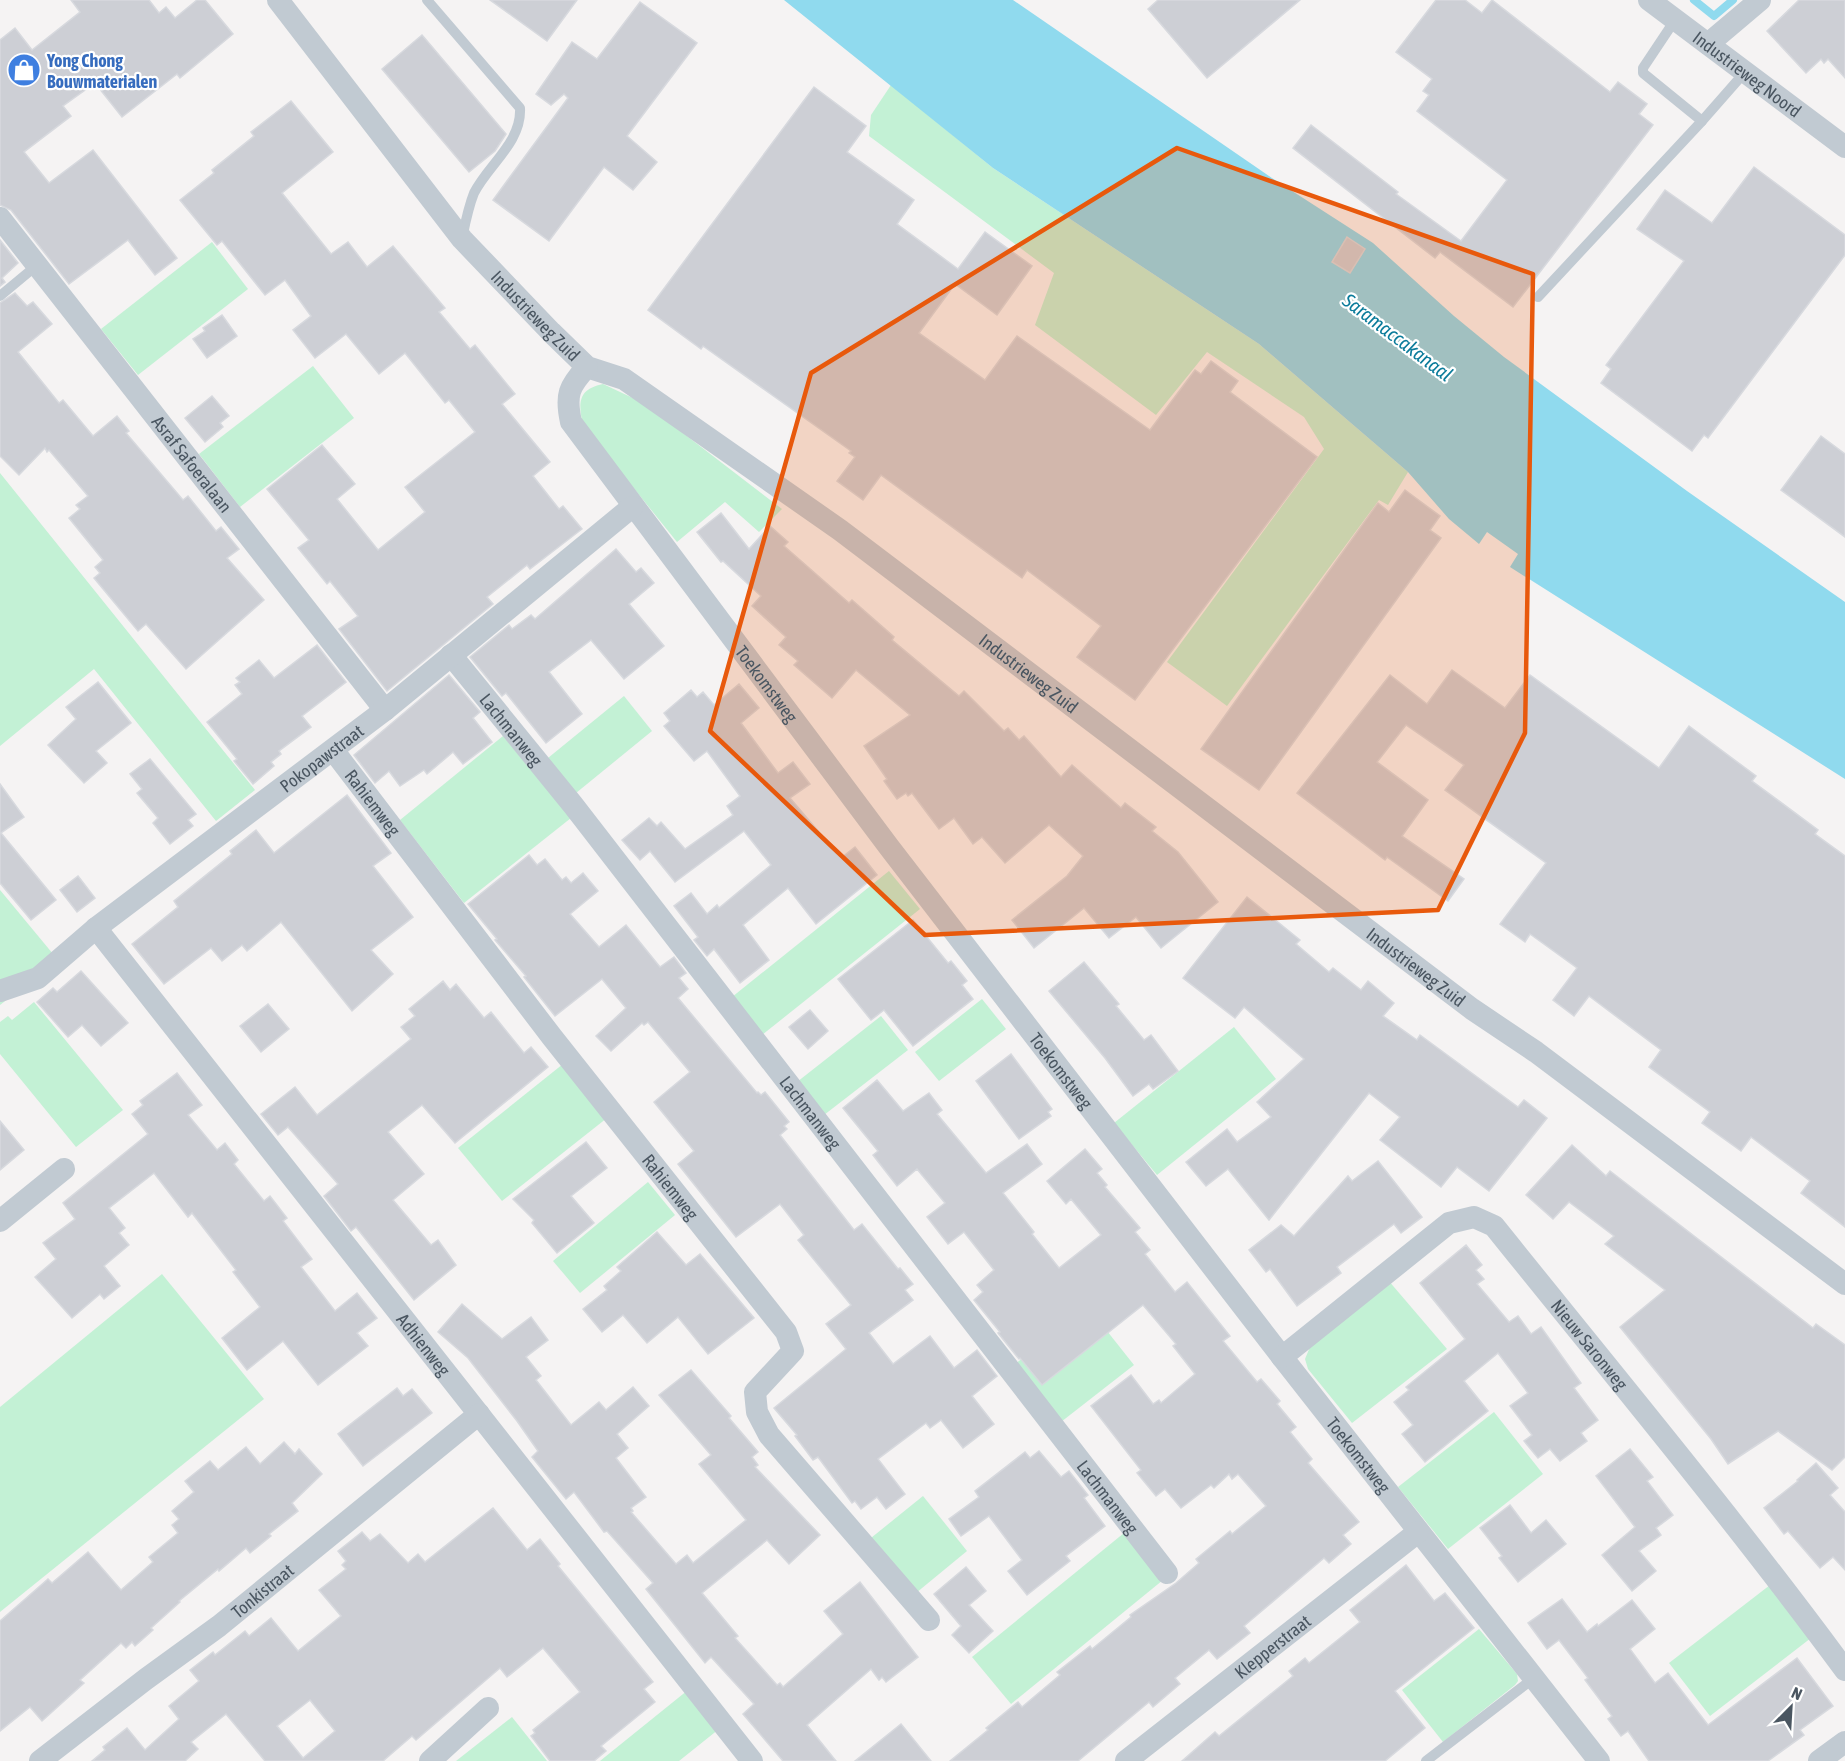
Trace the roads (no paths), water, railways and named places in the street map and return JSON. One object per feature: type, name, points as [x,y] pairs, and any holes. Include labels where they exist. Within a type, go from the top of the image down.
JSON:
[{"type":"street","name":"Industrieweg Zuid","points":[[278,0],[462,239],[587,367],[624,379],[840,530],[1472,1009],[1536,1052],[1845,1284]]},
{"type":"street","name":"Industrieweg Noord","points":[[1649,0],[1845,147]]},
{"type":"street","points":[[1708,44],[1760,0]]},
{"type":"street","name":"Asraf Safoeralaan","points":[[0,218],[385,710]]},
{"type":"street","name":"Toekomstweg","points":[[587,367],[571,384],[568,408],[571,422],[632,507],[903,866],[1418,1532],[1599,1761]]},
{"type":"street","name":"Pokopawstraat","points":[[0,991],[38,978],[96,928],[385,710],[632,507]]},
{"type":"street","name":"Lachmanweg","points":[[451,655],[573,805],[1167,1573]]},
{"type":"street","name":"Rahiemweg","points":[[333,750],[552,1037],[786,1332],[793,1351],[755,1392],[757,1412],[769,1435],[930,1620]]},
{"type":"street","name":"Adhienweg","points":[[96,928],[752,1761]]},
{"type":"street","points":[[0,1221],[64,1169]]},
{"type":"street","name":"Nieuw Saronweg","points":[[1282,1357],[1449,1223],[1474,1217],[1494,1226],[1666,1440],[1845,1670]]},
{"type":"street","name":"Tonkistraat","points":[[40,1761],[219,1626],[479,1414]]},
{"type":"street","name":"Klepperstraat","points":[[1126,1761],[1418,1532]]},
{"type":"street","points":[[430,1761],[488,1708]]},
{"type":"street","points":[[1819,1761],[1845,1742]]},
{"type":"lane","points":[[427,0],[520,108],[521,119],[517,132],[474,193],[462,239]]},
{"type":"lane","points":[[1675,20],[1643,68],[1643,73],[1702,121]]},
{"type":"lane","points":[[1538,297],[1745,72]]},
{"type":"lane","points":[[0,296],[36,266]]},
{"type":"lane","points":[[1426,1761],[1534,1678]]},
{"type":"water","name":"Saramaccakanaal","points":[[784,0],[1013,0],[1269,176],[1373,243],[1454,316],[1504,357],[1687,491],[1845,602],[1845,779],[1510,567],[1518,554],[1487,532],[1479,544],[1449,519],[1408,472],[1259,344],[993,168]]},
{"type":"waterway","points":[[1694,0],[1714,16],[1733,0]]},
{"type":"place","name":"Yong Chong Bouwmaterialen","points":[[24,70]]}]
